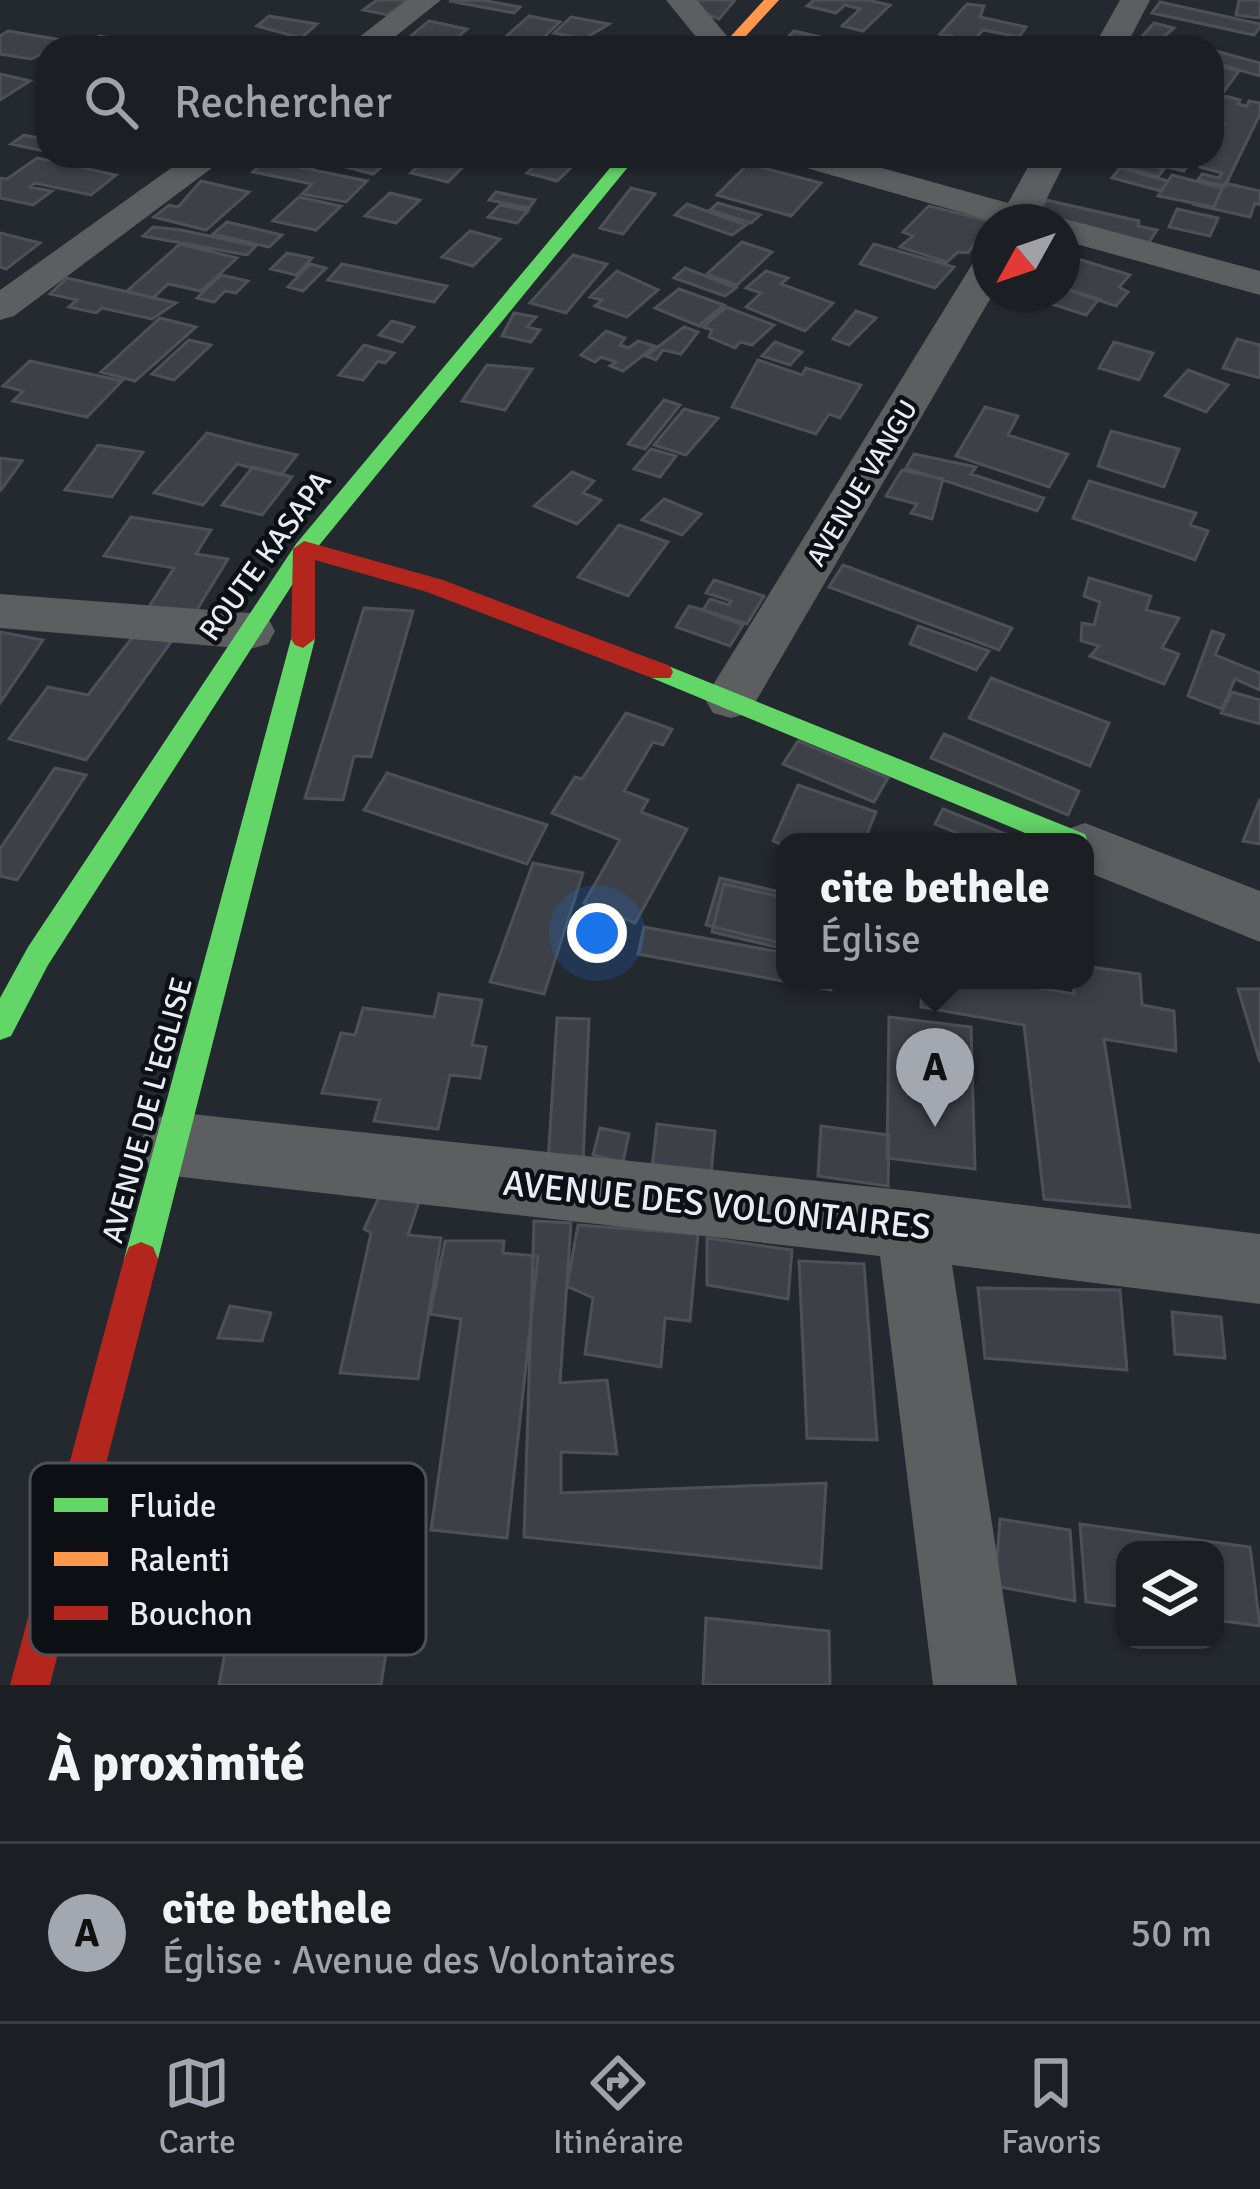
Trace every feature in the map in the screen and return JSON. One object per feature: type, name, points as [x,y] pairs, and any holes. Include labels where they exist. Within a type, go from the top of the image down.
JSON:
[{"type":"street","points":[[378,36],[426,0]]},
{"type":"street","points":[[681,0],[713,36]]},
{"type":"street","points":[[736,36],[772,0]]},
{"type":"street","points":[[1115,36],[1136,0]]},
{"type":"street","points":[[0,308],[194,168]]},
{"type":"street","name":"ROUTE KASAPA","points":[[0,1027],[38,956],[304,549],[619,168]]},
{"type":"street","points":[[843,168],[972,205]]},
{"type":"street","points":[[1030,204],[1046,168]]},
{"type":"street","points":[[1080,235],[1260,284]]},
{"type":"street","name":"AVENUE VANGU","points":[[731,699],[972,296]]},
{"type":"street","points":[[304,549],[435,586],[731,699],[1053,833]]},
{"type":"street","name":"AVENUE DE L'EGLISE","points":[[89,1463],[304,634],[304,549]]},
{"type":"street","points":[[0,611],[250,631]]},
{"type":"street","points":[[1094,850],[1260,917]]},
{"type":"street","name":"AVENUE DES VOLONTAIRES","points":[[173,1144],[910,1225],[1260,1269]]},
{"type":"street","points":[[910,1225],[975,1685]]},
{"type":"street","name":"AVENUE DE L'EGLISE","points":[[30,1685],[38,1655]]},
{"type":"building","points":[[377,0],[408,0],[388,15],[363,10]]},
{"type":"building","points":[[481,0],[520,7],[514,13],[449,1]]},
{"type":"building","points":[[692,0],[735,0],[719,19],[698,11]]},
{"type":"building","points":[[814,0],[890,5],[863,31],[842,26],[860,9],[845,5],[836,13],[807,6]]},
{"type":"building","points":[[1239,0],[1260,0],[1260,18],[1236,15]]},
{"type":"building","points":[[1160,2],[1260,27],[1254,35],[1152,13]]},
{"type":"building","points":[[967,4],[984,6],[980,17],[1026,27],[1020,36],[983,30],[978,36],[940,34]]},
{"type":"building","points":[[269,16],[317,24],[303,36],[257,26]]},
{"type":"building","points":[[529,16],[560,22],[545,36],[506,36]]},
{"type":"building","points":[[571,17],[609,24],[589,36],[554,33]]},
{"type":"building","points":[[429,21],[467,29],[459,36],[411,36]]},
{"type":"building","points":[[1154,23],[1174,28],[1165,36],[1142,36]]},
{"type":"building","points":[[8,31],[38,36],[36,57],[0,54],[0,36]]},
{"type":"building","points":[[1224,53],[1260,63],[1260,76],[1224,66]]},
{"type":"building","points":[[1224,67],[1239,71],[1224,91]]},
{"type":"building","points":[[0,74],[30,81],[0,100]]},
{"type":"building","points":[[1224,96],[1247,106],[1249,101],[1260,103],[1260,114],[1225,186],[1198,180],[1202,174],[1219,178],[1222,173],[1204,168],[1224,168]]},
{"type":"building","points":[[24,135],[36,138],[36,149],[11,144]]},
{"type":"building","points":[[36,159],[36,168],[83,168],[116,175],[91,195],[35,183],[30,187],[52,191],[33,205],[0,198],[0,178],[7,179]]},
{"type":"building","points":[[257,168],[303,168],[367,181],[346,202],[302,194],[312,184],[253,172]]},
{"type":"building","points":[[350,168],[380,168],[373,174]]},
{"type":"building","points":[[416,168],[462,168],[448,182],[411,173]]},
{"type":"building","points":[[532,168],[571,168],[557,181],[527,173]]},
{"type":"building","points":[[744,168],[763,168],[821,183],[791,216],[717,195]]},
{"type":"building","points":[[1120,168],[1168,181],[1161,191],[1112,178]]},
{"type":"building","points":[[1127,168],[1164,169],[1158,177]]},
{"type":"building","points":[[1172,175],[1222,188],[1214,207],[1158,196]]},
{"type":"building","points":[[201,181],[249,192],[206,230],[154,217],[169,205],[178,207]]},
{"type":"building","points":[[1225,183],[1260,191],[1260,205],[1255,203],[1250,217],[1192,204],[1214,207]]},
{"type":"building","points":[[631,188],[655,194],[623,234],[600,228]]},
{"type":"building","points":[[496,192],[535,200],[529,208],[489,200]]},
{"type":"building","points":[[390,193],[420,200],[396,223],[365,216]]},
{"type":"building","points":[[299,197],[341,206],[316,230],[273,221]]},
{"type":"building","points":[[718,203],[760,215],[751,223],[710,210]]},
{"type":"building","points":[[687,204],[746,225],[732,235],[675,215]]},
{"type":"building","points":[[500,205],[528,211],[517,223],[488,217]]},
{"type":"building","points":[[929,206],[972,217],[972,247],[947,262],[900,247],[913,236],[903,232]]},
{"type":"building","points":[[1080,208],[1139,221],[1138,226],[1157,230],[1148,244],[1080,227]]},
{"type":"building","points":[[1177,209],[1218,218],[1210,236],[1169,227]]},
{"type":"building","points":[[227,222],[282,235],[269,247],[213,234]]},
{"type":"building","points":[[153,227],[256,246],[247,255],[143,236]]},
{"type":"building","points":[[470,231],[500,239],[473,266],[442,257]]},
{"type":"building","points":[[0,233],[40,243],[6,269],[0,267]]},
{"type":"building","points":[[742,242],[772,252],[737,285],[707,274]]},
{"type":"building","points":[[180,244],[237,258],[201,291],[168,284],[153,298],[127,291]]},
{"type":"building","points":[[874,244],[954,267],[935,288],[860,264]]},
{"type":"building","points":[[287,253],[312,258],[296,275],[271,269]]},
{"type":"building","points":[[573,255],[607,264],[566,313],[530,303]]},
{"type":"building","points":[[1080,260],[1130,275],[1119,287],[1128,292],[1116,306],[1080,294]]},
{"type":"building","points":[[310,264],[326,268],[303,291],[288,287]]},
{"type":"building","points":[[342,264],[447,286],[434,302],[328,280]]},
{"type":"building","points":[[685,268],[736,288],[725,296],[674,278]]},
{"type":"building","points":[[617,271],[658,290],[627,317],[595,306],[602,300],[590,297]]},
{"type":"building","points":[[766,271],[788,278],[781,284],[833,303],[805,331],[746,307],[761,293],[746,288]]},
{"type":"building","points":[[221,275],[248,281],[236,293],[225,291],[214,302],[197,298]]},
{"type":"building","points":[[67,278],[176,303],[152,319],[102,308],[96,313],[69,307],[77,300],[50,294]]},
{"type":"building","points":[[679,289],[724,305],[699,326],[655,308]]},
{"type":"building","points":[[1080,293],[1099,299],[1086,315],[1077,312]]},
{"type":"building","points":[[726,307],[774,325],[752,345],[740,342],[735,348],[709,337],[712,330],[703,327]]},
{"type":"building","points":[[856,311],[876,318],[849,345],[833,339]]},
{"type":"building","points":[[514,313],[536,317],[527,327],[540,330],[531,342],[502,336]]},
{"type":"building","points":[[160,318],[196,327],[135,381],[101,372]]},
{"type":"building","points":[[392,321],[414,327],[402,342],[379,335]]},
{"type":"building","points":[[684,327],[698,332],[681,354],[663,350],[656,360],[646,356]]},
{"type":"building","points":[[606,331],[625,338],[620,345],[629,348],[638,341],[655,346],[623,371],[610,366],[616,362],[601,357],[595,362],[581,355]]},
{"type":"building","points":[[1237,339],[1260,345],[1260,378],[1223,368]]},
{"type":"building","points":[[189,340],[211,345],[174,380],[152,374]]},
{"type":"building","points":[[775,342],[802,352],[790,365],[762,356]]},
{"type":"building","points":[[1114,342],[1153,353],[1139,380],[1099,368]]},
{"type":"building","points":[[364,345],[394,353],[385,363],[378,361],[363,380],[339,375]]},
{"type":"building","points":[[758,360],[802,375],[806,368],[861,385],[840,418],[829,414],[816,434],[732,407]]},
{"type":"building","points":[[30,361],[122,381],[87,417],[13,401],[23,391],[3,386]]},
{"type":"building","points":[[487,365],[532,369],[505,410],[462,401]]},
{"type":"building","points":[[1188,370],[1228,385],[1206,412],[1165,396]]},
{"type":"building","points":[[664,400],[680,405],[645,449],[628,444]]},
{"type":"building","points":[[985,407],[1018,416],[1008,435],[1068,454],[1049,487],[956,456]]},
{"type":"building","points":[[684,409],[718,418],[686,455],[654,445]]},
{"type":"building","points":[[1111,431],[1179,449],[1164,487],[1098,466]]},
{"type":"building","points":[[207,433],[297,455],[281,475],[237,464],[203,505],[154,493]]},
{"type":"building","points":[[98,445],[143,452],[112,497],[65,490]]},
{"type":"building","points":[[651,449],[676,456],[660,477],[634,469]]},
{"type":"building","points":[[914,454],[976,467],[971,474],[1044,498],[1037,511],[906,468]]},
{"type":"building","points":[[0,458],[22,461],[1,490],[0,490]]},
{"type":"building","points":[[253,467],[292,477],[262,515],[222,505]]},
{"type":"building","points":[[902,470],[943,479],[932,519],[911,513],[917,504],[886,496]]},
{"type":"building","points":[[572,472],[594,481],[583,493],[601,500],[577,524],[534,506]]},
{"type":"building","points":[[1089,481],[1196,513],[1190,525],[1208,531],[1195,560],[1073,518]]},
{"type":"building","points":[[664,499],[701,514],[682,535],[642,520]]},
{"type":"building","points":[[131,517],[211,530],[196,554],[228,559],[190,621],[145,613],[174,568],[104,556]]},
{"type":"building","points":[[619,525],[668,542],[628,596],[578,577]]},
{"type":"building","points":[[843,565],[1012,628],[999,650],[829,587]]},
{"type":"building","points":[[1089,578],[1151,596],[1146,610],[1179,618],[1162,648],[1179,654],[1164,684],[1090,656],[1099,646],[1081,641],[1082,623],[1094,625],[1100,602],[1084,596]]},
{"type":"building","points":[[714,580],[764,596],[747,624],[703,610],[710,599],[729,605],[731,601],[706,593]]},
{"type":"building","points":[[689,606],[743,625],[730,646],[676,627]]},
{"type":"building","points":[[364,608],[413,611],[371,757],[354,756],[343,800],[305,798]]},
{"type":"building","points":[[918,626],[989,651],[976,670],[910,644]]},
{"type":"building","points":[[1212,631],[1224,635],[1215,655],[1260,673],[1260,690],[1235,679],[1222,709],[1188,696]]},
{"type":"building","points":[[0,632],[43,640],[0,703]]},
{"type":"building","points":[[135,634],[171,642],[86,760],[9,739],[48,687],[88,695]]},
{"type":"building","points":[[991,678],[1109,723],[1090,766],[969,718]]},
{"type":"building","points":[[1232,692],[1260,700],[1260,724],[1221,713]]},
{"type":"building","points":[[626,713],[672,729],[663,745],[653,742],[624,791],[648,800],[641,812],[687,829],[635,923],[584,903],[620,840],[552,813],[575,777],[582,779]]},
{"type":"building","points":[[944,734],[1079,791],[1068,815],[931,758]]},
{"type":"building","points":[[798,741],[888,778],[874,802],[783,764]]},
{"type":"building","points":[[55,768],[86,775],[17,880],[0,876],[0,849]]},
{"type":"building","points":[[387,773],[547,825],[527,864],[364,810]]},
{"type":"building","points":[[798,785],[876,812],[868,833],[777,833]]},
{"type":"building","points":[[1260,799],[1260,844],[1243,841]]},
{"type":"building","points":[[943,809],[1003,833],[957,833],[935,824]]},
{"type":"building","points":[[533,863],[583,873],[544,994],[490,982]]},
{"type":"building","points":[[720,878],[776,891],[776,942],[706,925]]},
{"type":"building","points":[[724,884],[776,896],[776,947],[712,932]]},
{"type":"building","points":[[644,927],[776,951],[776,980],[638,954]]},
{"type":"building","points":[[1094,967],[1140,974],[1142,1005],[1174,1011],[1176,1051],[1104,1039],[1130,1207],[1044,1199],[1024,1025],[921,1007],[922,989],[1045,989],[1074,994],[1074,989],[1094,989]]},
{"type":"building","points":[[1238,989],[1260,989],[1260,1062]]},
{"type":"building","points":[[439,994],[482,1000],[472,1045],[486,1047],[480,1078],[450,1075],[438,1129],[374,1121],[380,1100],[322,1093],[341,1033],[355,1035],[363,1008],[434,1017]]},
{"type":"building","points":[[889,1017],[971,1027],[975,1169],[887,1158]]},
{"type":"building","points":[[557,1018],[589,1019],[583,1164],[548,1163]]},
{"type":"building","points":[[657,1124],[715,1131],[711,1175],[652,1168]]},
{"type":"building","points":[[821,1126],[889,1135],[888,1186],[818,1176]]},
{"type":"building","points":[[600,1128],[629,1134],[623,1162],[593,1155]]},
{"type":"building","points":[[380,1195],[419,1202],[408,1235],[441,1238],[418,1379],[340,1373],[371,1233],[364,1229]]},
{"type":"building","points":[[534,1221],[571,1223],[560,1383],[607,1380],[617,1454],[561,1452],[561,1493],[826,1483],[821,1568],[524,1537]]},
{"type":"building","points":[[578,1225],[698,1234],[690,1321],[665,1318],[661,1367],[585,1354],[593,1298],[567,1286]]},
{"type":"building","points":[[707,1238],[792,1250],[788,1299],[707,1285]]},
{"type":"building","points":[[445,1241],[504,1241],[503,1253],[538,1256],[507,1538],[431,1530],[461,1319],[430,1314]]},
{"type":"building","points":[[799,1261],[864,1264],[877,1440],[807,1438]]},
{"type":"building","points":[[978,1288],[1120,1290],[1127,1370],[985,1358]]},
{"type":"building","points":[[230,1306],[271,1313],[262,1341],[218,1338]]},
{"type":"building","points":[[1172,1312],[1221,1317],[1225,1358],[1175,1354]]},
{"type":"building","points":[[1000,1519],[1070,1530],[1075,1601],[995,1586]]},
{"type":"building","points":[[1080,1524],[1206,1541],[1116,1541],[1116,1606],[1086,1602]]},
{"type":"building","points":[[1224,1543],[1250,1547],[1260,1626],[1224,1621]]},
{"type":"building","points":[[706,1618],[829,1631],[830,1685],[703,1685]]},
{"type":"building","points":[[225,1655],[386,1655],[381,1685],[219,1685]]},
{"type":"traffic: fast","points":[[0,1027],[38,956],[304,549],[619,168]]},
{"type":"traffic: fast","points":[[141,1259],[303,639]]},
{"type":"traffic: fast","points":[[661,672],[1053,833]]},
{"type":"traffic: slow","points":[[738,36],[772,0]]},
{"type":"traffic: jam","points":[[303,639],[304,549],[435,586],[661,672]]},
{"type":"traffic: jam","points":[[88,1463],[141,1259]]},
{"type":"traffic: jam","points":[[30,1685],[38,1655]]},
{"type":"place","name":"cite bethele","points":[[935,1127]]}]
